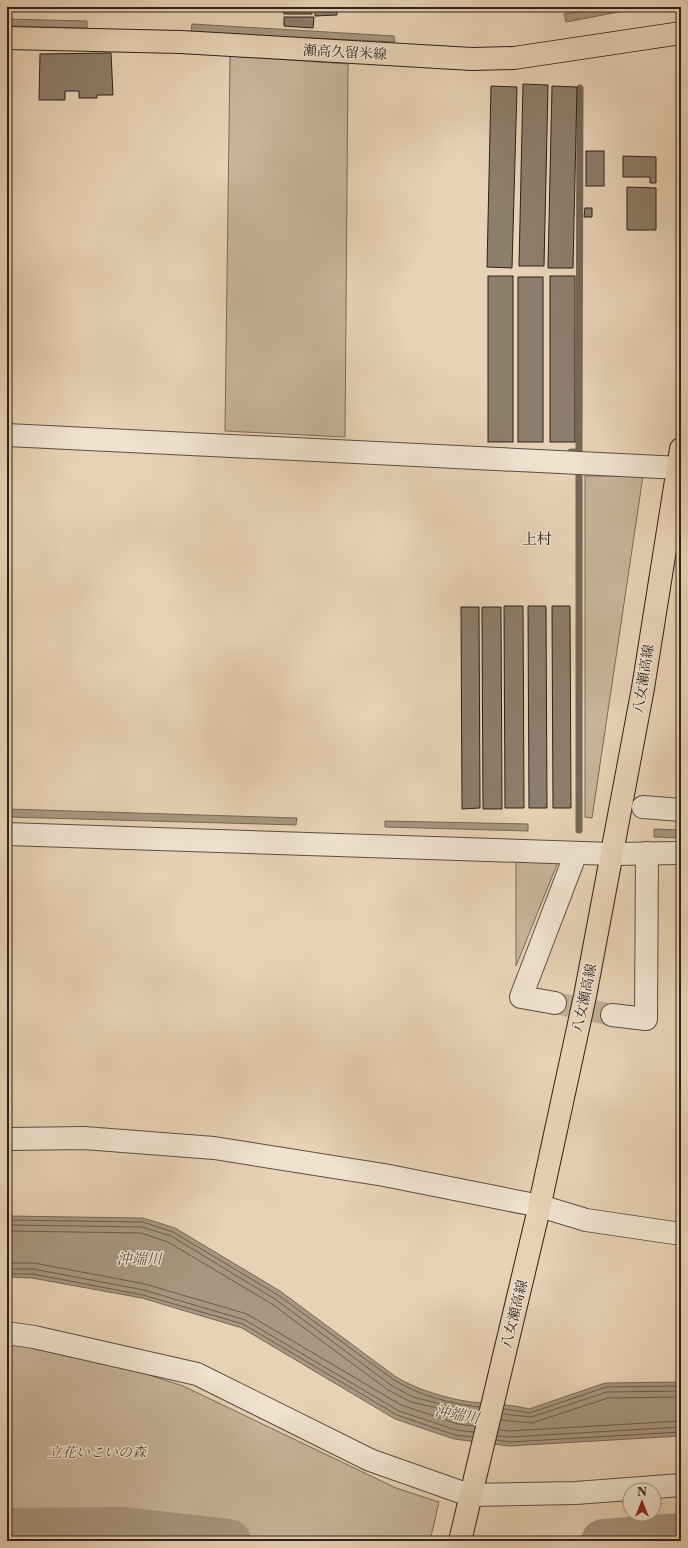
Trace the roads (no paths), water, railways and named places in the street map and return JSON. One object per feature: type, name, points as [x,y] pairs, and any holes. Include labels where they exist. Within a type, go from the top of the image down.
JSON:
[{"type":"main road","name":"瀬高久留米線","points":[[7,38],[181,42],[472,59],[514,58],[681,33]]},
{"type":"main road","name":"八女瀬高線","points":[[461,1533],[539,1210],[585,996],[642,688],[680,461]]},
{"type":"street","points":[[7,435],[680,461]]},
{"type":"street","points":[[643,807],[681,810]]},
{"type":"street","points":[[7,834],[576,853],[681,853]]},
{"type":"street","points":[[555,1003],[521,997],[576,853]]},
{"type":"street","points":[[612,1015],[646,1019],[647,854]]},
{"type":"street","points":[[7,1139],[84,1138],[214,1148],[384,1175],[586,1220],[681,1234]]},
{"type":"street","points":[[7,1333],[34,1337],[196,1374],[370,1460],[471,1490],[576,1493],[681,1485]]},
{"type":"water","points":[[605,7],[645,7],[566,22],[564,14]]},
{"type":"water","points":[[7,19],[87,21],[87,28],[7,26]]},
{"type":"water","points":[[192,24],[394,36],[395,42],[191,32]]},
{"type":"water","points":[[7,809],[297,818],[296,825],[7,817]]},
{"type":"water","points":[[385,821],[528,824],[528,831],[385,827]]},
{"type":"water","points":[[654,829],[681,830],[681,838],[654,837]]},
{"type":"water","name":"沖端川","points":[[7,1216],[143,1218],[175,1228],[280,1291],[404,1382],[423,1390],[451,1398],[529,1409],[605,1383],[681,1382],[681,1436],[509,1446],[454,1439],[395,1419],[242,1328],[142,1298],[32,1278],[7,1277]]},
{"type":"waterway","points":[[571,452],[579,452],[580,88]]},
{"type":"waterway","points":[[579,471],[579,830]]},
{"type":"waterway","points":[[7,1530],[124,1529],[229,1541]]},
{"type":"waterway","points":[[603,1541],[681,1535]]},
{"type":"tunnel","points":[[555,1003],[612,1015]]},
{"type":"district","name":"上村","points":[[537,538]]},
{"type":"park label","name":"立花いこいの森","points":[[97,1452]]}]
